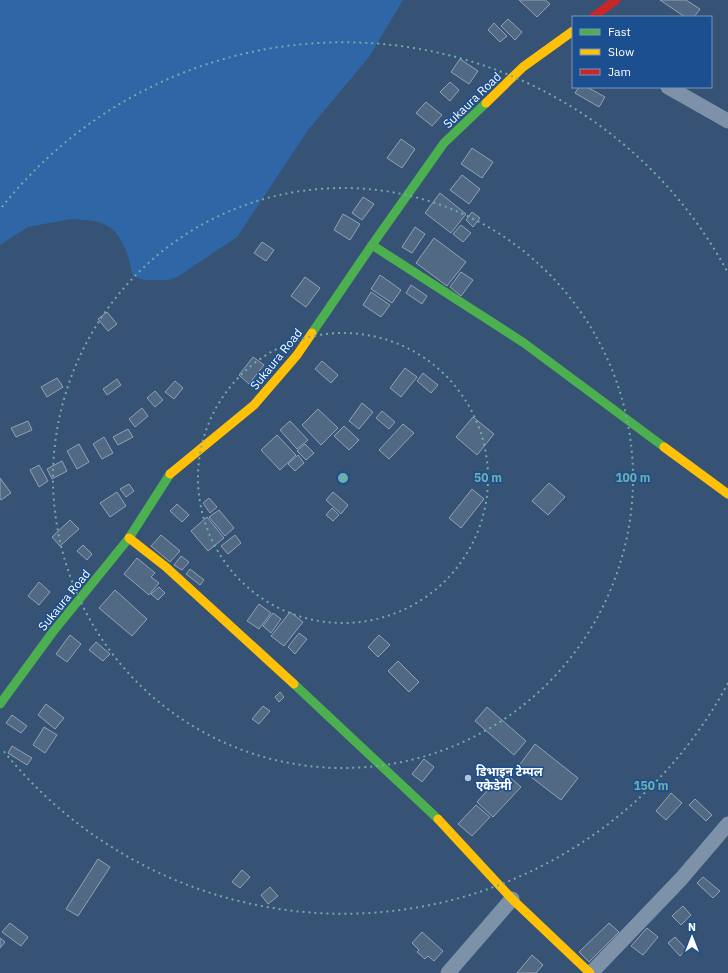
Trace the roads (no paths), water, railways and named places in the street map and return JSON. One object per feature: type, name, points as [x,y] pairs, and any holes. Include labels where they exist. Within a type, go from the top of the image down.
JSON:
[{"type":"street","points":[[594,16],[616,0]]},
{"type":"street","name":"Sukaura Road","points":[[0,704],[52,633],[129,538],[169,475],[254,405],[297,355],[444,143],[523,67],[572,33]]},
{"type":"street","points":[[670,88],[728,121]]},
{"type":"street","points":[[372,245],[524,343],[728,494]]},
{"type":"street","points":[[129,538],[166,567],[314,702],[445,825],[512,899],[591,973],[681,879],[728,824]]},
{"type":"street","points":[[448,973],[512,899]]},
{"type":"place","name":"डिभाइन टेम्पल एकेडेमी","points":[[468,778]]}]
